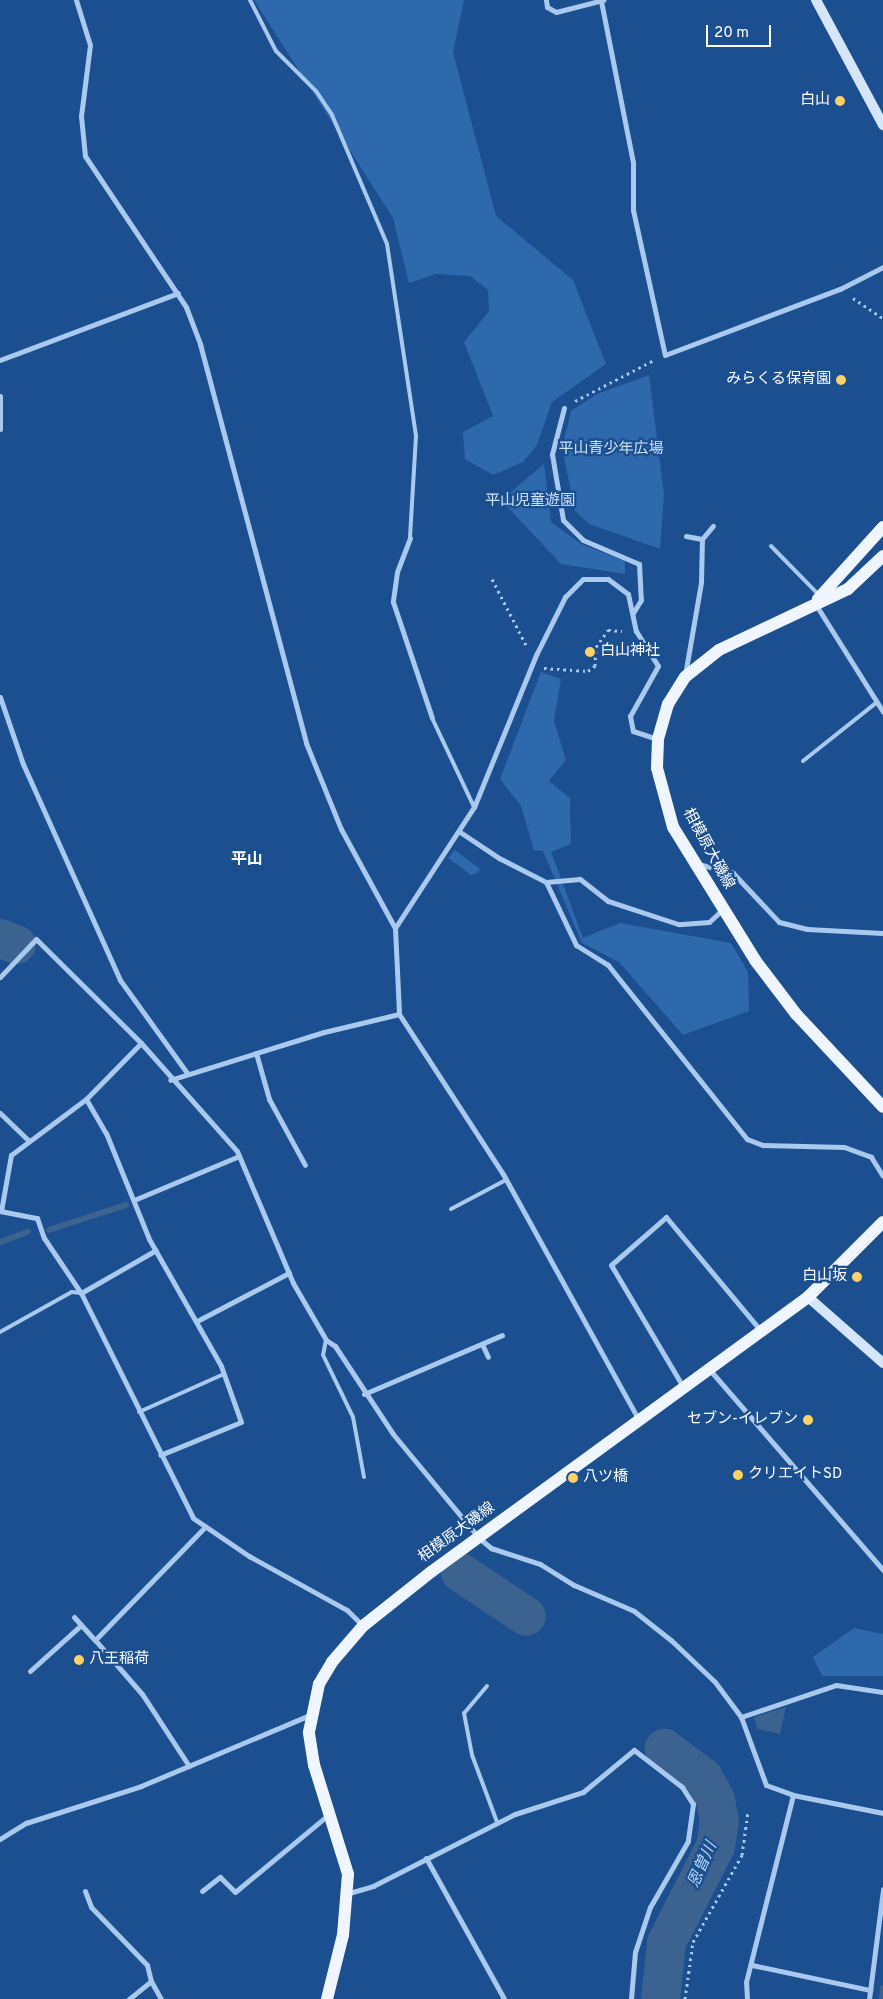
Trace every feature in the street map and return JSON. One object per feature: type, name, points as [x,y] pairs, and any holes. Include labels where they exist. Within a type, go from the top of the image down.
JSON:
[{"type":"main road","name":"相模原大磯線","points":[[817,600],[883,528]]},
{"type":"main road","name":"相模原大磯線","points":[[883,556],[848,589],[817,600],[719,650],[685,676],[668,704],[658,740],[661,792],[673,826],[723,909],[796,1014],[883,1107]]},
{"type":"main road","name":"相模原大磯線","points":[[327,1999],[348,1893],[345,1857],[314,1765],[312,1714],[319,1684],[363,1626],[431,1572],[682,1385],[808,1297],[883,1222]]},
{"type":"street","points":[[76,0],[90,45],[81,116],[85,156],[178,293],[200,344],[306,743],[341,829],[395,928],[399,1014],[506,1180],[638,1419]]},
{"type":"street","points":[[546,0],[547,7],[556,12],[602,0],[633,163],[633,210],[665,355],[840,289],[883,268]]},
{"type":"street","points":[[816,0],[883,125]]},
{"type":"street","points":[[0,360],[178,293]]},
{"type":"street","points":[[0,396],[0,429]]},
{"type":"street","points":[[564,408],[552,454],[563,520],[584,540],[639,564],[641,600],[633,614]]},
{"type":"street","points":[[685,676],[687,644],[701,582],[702,540],[713,526]]},
{"type":"street","points":[[686,536],[702,540]]},
{"type":"street","points":[[410,538],[397,572],[393,602],[432,718]]},
{"type":"street","points":[[395,928],[460,832],[474,807],[537,653],[565,597],[583,579],[608,579],[621,586],[628,594],[636,631],[658,666],[630,716],[633,731],[658,740]]},
{"type":"street","points":[[817,600],[883,712]]},
{"type":"street","points":[[0,697],[23,764],[120,980],[187,1073]]},
{"type":"street","points":[[460,832],[499,858],[546,882],[580,879],[608,901],[678,924],[710,922],[723,909]]},
{"type":"street","points":[[695,863],[733,873],[779,922],[807,929],[883,934]]},
{"type":"street","points":[[546,882],[576,945],[608,965],[747,1138],[763,1145],[844,1146],[871,1157],[883,1176]]},
{"type":"street","points":[[0,977],[36,939],[141,1043],[170,1080],[239,1156],[289,1273],[326,1340],[335,1346],[364,1394],[474,1541],[540,1564],[574,1585],[634,1611],[715,1682],[741,1717],[758,1774],[766,1785],[793,1795],[883,1813]]},
{"type":"street","points":[[170,1080],[187,1073],[256,1053],[399,1014]]},
{"type":"street","points":[[141,1043],[86,1099],[11,1155],[1,1211],[37,1218],[44,1238],[81,1294],[138,1412],[193,1518],[204,1527],[347,1610],[363,1626]]},
{"type":"street","points":[[256,1053],[269,1099],[305,1165]]},
{"type":"street","points":[[86,1099],[156,1250],[197,1321],[224,1374],[240,1422],[160,1454]]},
{"type":"street","points":[[0,1113],[29,1141]]},
{"type":"street","points":[[134,1200],[239,1156]]},
{"type":"street","points":[[682,1385],[611,1266],[666,1217],[761,1331]]},
{"type":"street","points":[[81,1294],[156,1250]]},
{"type":"street","points":[[197,1321],[289,1273]]},
{"type":"street","points":[[808,1297],[883,1363]]},
{"type":"street","points":[[364,1394],[502,1335]]},
{"type":"street","points":[[482,1344],[488,1357]]},
{"type":"street","points":[[707,1367],[883,1570]]},
{"type":"street","points":[[96,1640],[204,1527]]},
{"type":"street","points":[[74,1617],[142,1694],[189,1766]]},
{"type":"street","points":[[30,1671],[81,1624]]},
{"type":"street","points":[[741,1717],[836,1685],[883,1692]]},
{"type":"street","points":[[0,1839],[26,1823],[189,1766],[312,1714]]},
{"type":"street","points":[[348,1893],[426,1858],[497,1822],[583,1792],[634,1750],[682,1787],[693,1804],[692,1828],[650,1907],[635,1952],[631,1999]]},
{"type":"street","points":[[748,1999],[746,1982],[752,1965],[793,1795]]},
{"type":"street","points":[[202,1891],[220,1877],[235,1892],[330,1814]]},
{"type":"street","points":[[426,1858],[504,1999]]},
{"type":"street","points":[[869,1999],[883,1889]]},
{"type":"street","points":[[85,1891],[91,1907],[147,1965],[151,1981],[161,1999]]},
{"type":"street","points":[[752,1965],[870,1990]]},
{"type":"street","points":[[129,1999],[151,1981]]},
{"type":"lane","points":[[250,0],[276,51],[316,91],[332,115],[387,244],[416,436],[410,538]]},
{"type":"lane","points":[[771,546],[817,600]]},
{"type":"lane","points":[[803,761],[876,703]]},
{"type":"lane","points":[[432,718],[474,807]]},
{"type":"lane","points":[[451,1210],[506,1180]]},
{"type":"lane","points":[[0,1332],[72,1292],[81,1294]]},
{"type":"lane","points":[[326,1340],[323,1354],[353,1417],[364,1477]]},
{"type":"lane","points":[[138,1412],[224,1374]]},
{"type":"lane","points":[[487,1686],[464,1713],[472,1755],[497,1822]]},
{"type":"path","points":[[840,289],[883,318]]},
{"type":"path","points":[[564,408],[665,355]]},
{"type":"path","points":[[492,579],[523,642],[537,653]]},
{"type":"path","points":[[531,668],[588,671],[595,666],[596,647],[608,630],[636,631]]},
{"type":"path","points":[[685,1999],[693,1942],[742,1855],[748,1812]]},
{"type":"green space","points":[[254,0],[464,0],[453,52],[496,216],[573,280],[606,364],[552,402],[537,445],[523,462],[493,475],[465,459],[463,432],[493,416],[464,342],[489,311],[488,290],[470,276],[436,274],[409,283],[393,218]]},
{"type":"green space","name":"平山青少年広場","points":[[649,375],[664,495],[660,549],[589,524],[575,511],[562,448],[571,411],[597,394]]},
{"type":"green space","name":"平山児童遊園","points":[[544,464],[551,522],[581,544],[625,561],[625,574],[561,564],[501,500]]},
{"type":"green space","points":[[541,672],[561,679],[554,721],[566,760],[549,781],[570,798],[571,844],[551,852],[583,938],[620,923],[731,943],[748,972],[749,1011],[683,1035],[619,962],[582,943],[543,851],[534,850],[521,806],[500,779]]},
{"type":"green space","points":[[455,850],[480,869],[477,873],[471,875],[448,858]]},
{"type":"green space","points":[[854,1628],[883,1634],[883,1676],[822,1676],[813,1657]]},
{"type":"shaded area","points":[[786,1707],[780,1734],[757,1729],[754,1717]]},
{"type":"waterway","name":"恩曽川","points":[[0,938],[16,944]]},
{"type":"waterway","points":[[49,1230],[126,1205]]},
{"type":"waterway","points":[[0,1242],[28,1232]]},
{"type":"waterway","name":"恩曽川","points":[[460,1572],[526,1616]]},
{"type":"waterway","name":"恩曽川","points":[[660,1999],[666,1942],[715,1846],[719,1822],[715,1799],[703,1777],[664,1748]]},
{"type":"waterway","points":[[882,1999],[883,1988]]},
{"type":"place","name":"白山","points":[[840,101]]},
{"type":"place","name":"みらくる保育園","points":[[841,380]]},
{"type":"place","name":"白山神社","points":[[590,652]]},
{"type":"place","name":"白山坂","points":[[857,1277]]},
{"type":"place","name":"セブン-イレブン","points":[[808,1420]]},
{"type":"place","name":"クリエイトSD","points":[[738,1475]]},
{"type":"place","name":"八ツ橋","points":[[573,1478]]},
{"type":"place","name":"八王稲荷","points":[[79,1660]]},
{"type":"district","name":"平山","points":[[247,860]]}]
